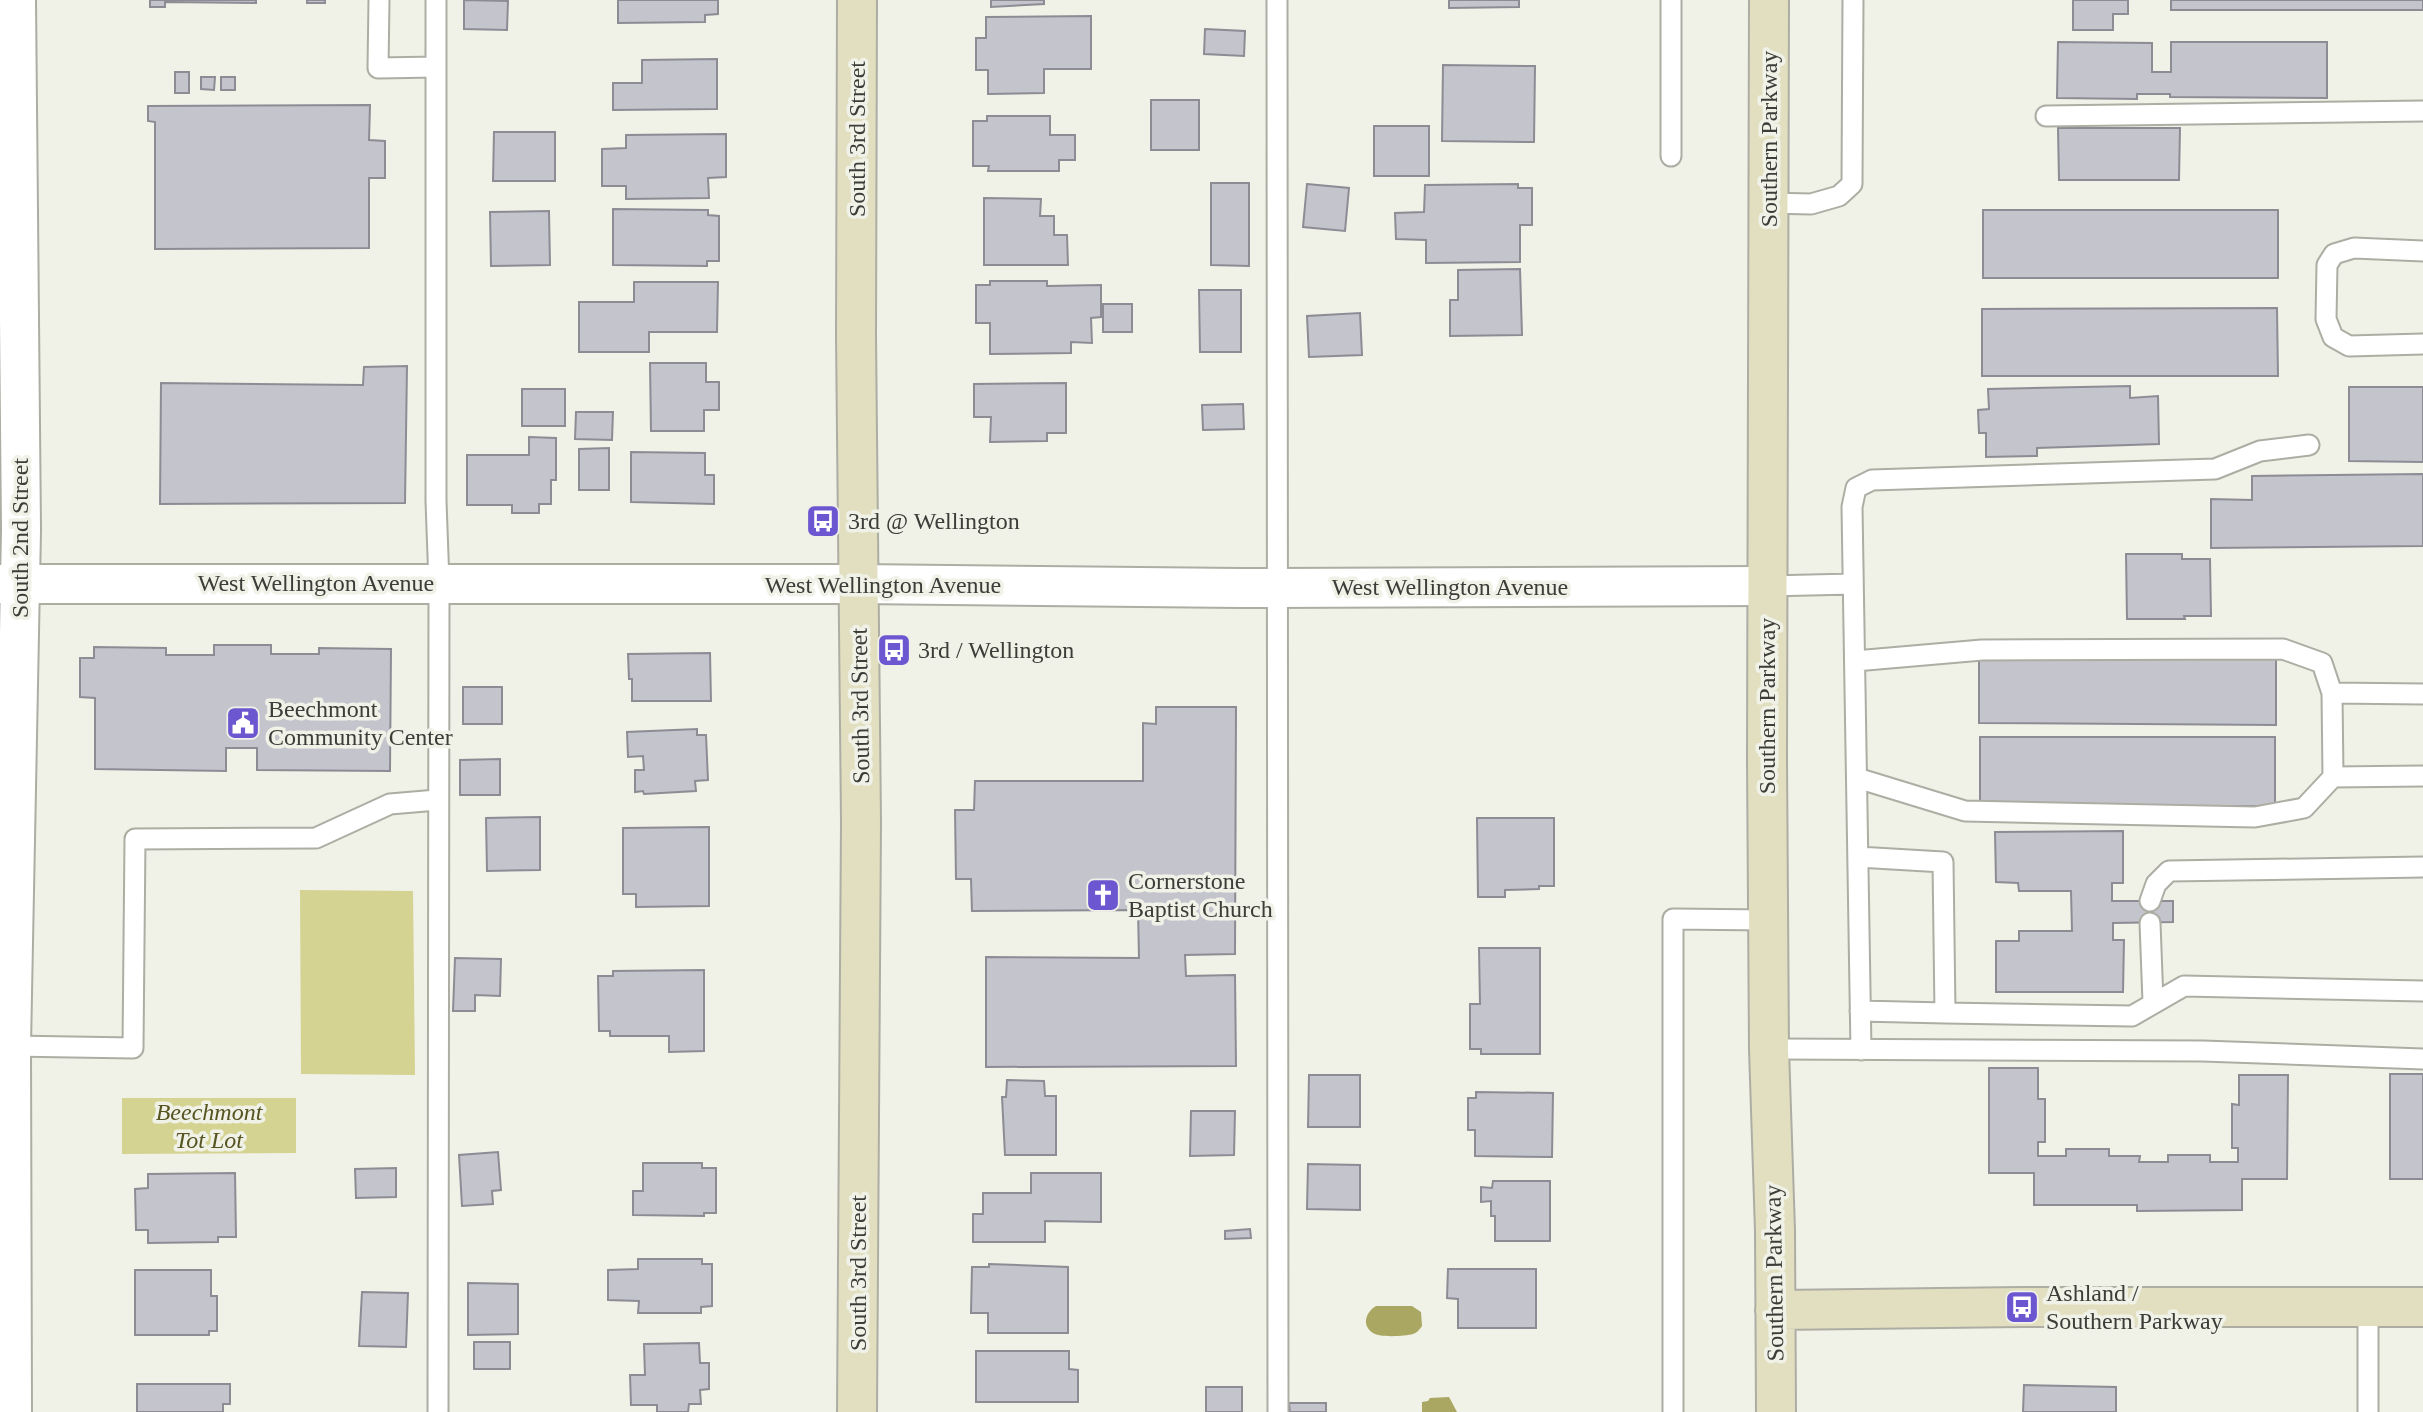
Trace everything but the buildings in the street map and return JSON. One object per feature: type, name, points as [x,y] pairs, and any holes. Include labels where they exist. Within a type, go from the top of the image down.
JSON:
[{"type":"main road","name":"South 3rd Street","points":[[857,0],[861,836],[857,1412]]},
{"type":"main road","name":"Southern Parkway","points":[[1769,0],[1766,586],[1769,1049],[1776,1412]]},
{"type":"main road","points":[[1775,1310],[2423,1307]]},
{"type":"street","name":"South 2nd Street","points":[[12,1412],[10,584],[16,0]]},
{"type":"street","name":"West Wellington Avenue","points":[[10,584],[1766,586]]},
{"type":"lane","points":[[379,0],[378,68],[436,67]]},
{"type":"lane","points":[[436,0],[436,502],[439,583],[438,1412]]},
{"type":"lane","points":[[1277,0],[1278,1412]]},
{"type":"lane","points":[[1671,0],[1671,156]]},
{"type":"lane","points":[[1769,203],[1811,204],[1839,197],[1852,184],[1853,0]]},
{"type":"lane","points":[[2046,116],[2423,111]]},
{"type":"lane","points":[[2423,251],[2354,248],[2334,254],[2327,265],[2326,320],[2333,337],[2349,346],[2423,344]]},
{"type":"lane","points":[[1861,1050],[1852,507],[1856,488],[1872,480],[2215,469],[2260,452],[2309,444]]},
{"type":"lane","points":[[1766,586],[1853,584]]},
{"type":"lane","points":[[1855,661],[1982,650],[2283,649],[2322,663],[2332,693],[2333,777],[2304,808],[2255,817],[1965,811],[1857,778]]},
{"type":"lane","points":[[2332,693],[2423,694]]},
{"type":"lane","points":[[2333,777],[2423,776]]},
{"type":"lane","points":[[11,1046],[133,1048],[135,839],[316,838],[390,804],[437,800]]},
{"type":"lane","points":[[1858,857],[1943,862],[1945,1013]]},
{"type":"lane","points":[[2150,901],[2156,884],[2169,871],[2423,867]]},
{"type":"lane","points":[[1673,1412],[1673,919],[1768,920]]},
{"type":"lane","points":[[2151,923],[2153,1002]]},
{"type":"lane","points":[[1860,1011],[2132,1016],[2184,986],[2423,991]]},
{"type":"lane","points":[[1769,1049],[2203,1051],[2423,1059]]},
{"type":"lane","points":[[2368,1307],[2368,1412]]},
{"type":"green space","points":[[300,890],[413,891],[415,1075],[301,1074]]},
{"type":"green space","name":"Beechmont Tot Lot","points":[[122,1098],[296,1098],[296,1153],[122,1154]]},
{"type":"shaded area","points":[[1376,1306],[1412,1306],[1421,1312],[1422,1326],[1409,1335],[1377,1335],[1369,1330],[1366,1323],[1370,1312]]},
{"type":"shaded area","points":[[1449,1397],[1457,1412],[1422,1412],[1422,1402],[1430,1398]]},
{"type":"place","name":"3rd @ Wellington","points":[[823,521]]},
{"type":"place","name":"3rd / Wellington","points":[[894,650]]},
{"type":"place","name":"Beechmont Community Center","points":[[243,723]]},
{"type":"place","name":"Cornerstone Baptist Church","points":[[1103,895]]},
{"type":"place","name":"Ashland / Southern Parkway","points":[[2022,1307]]}]
